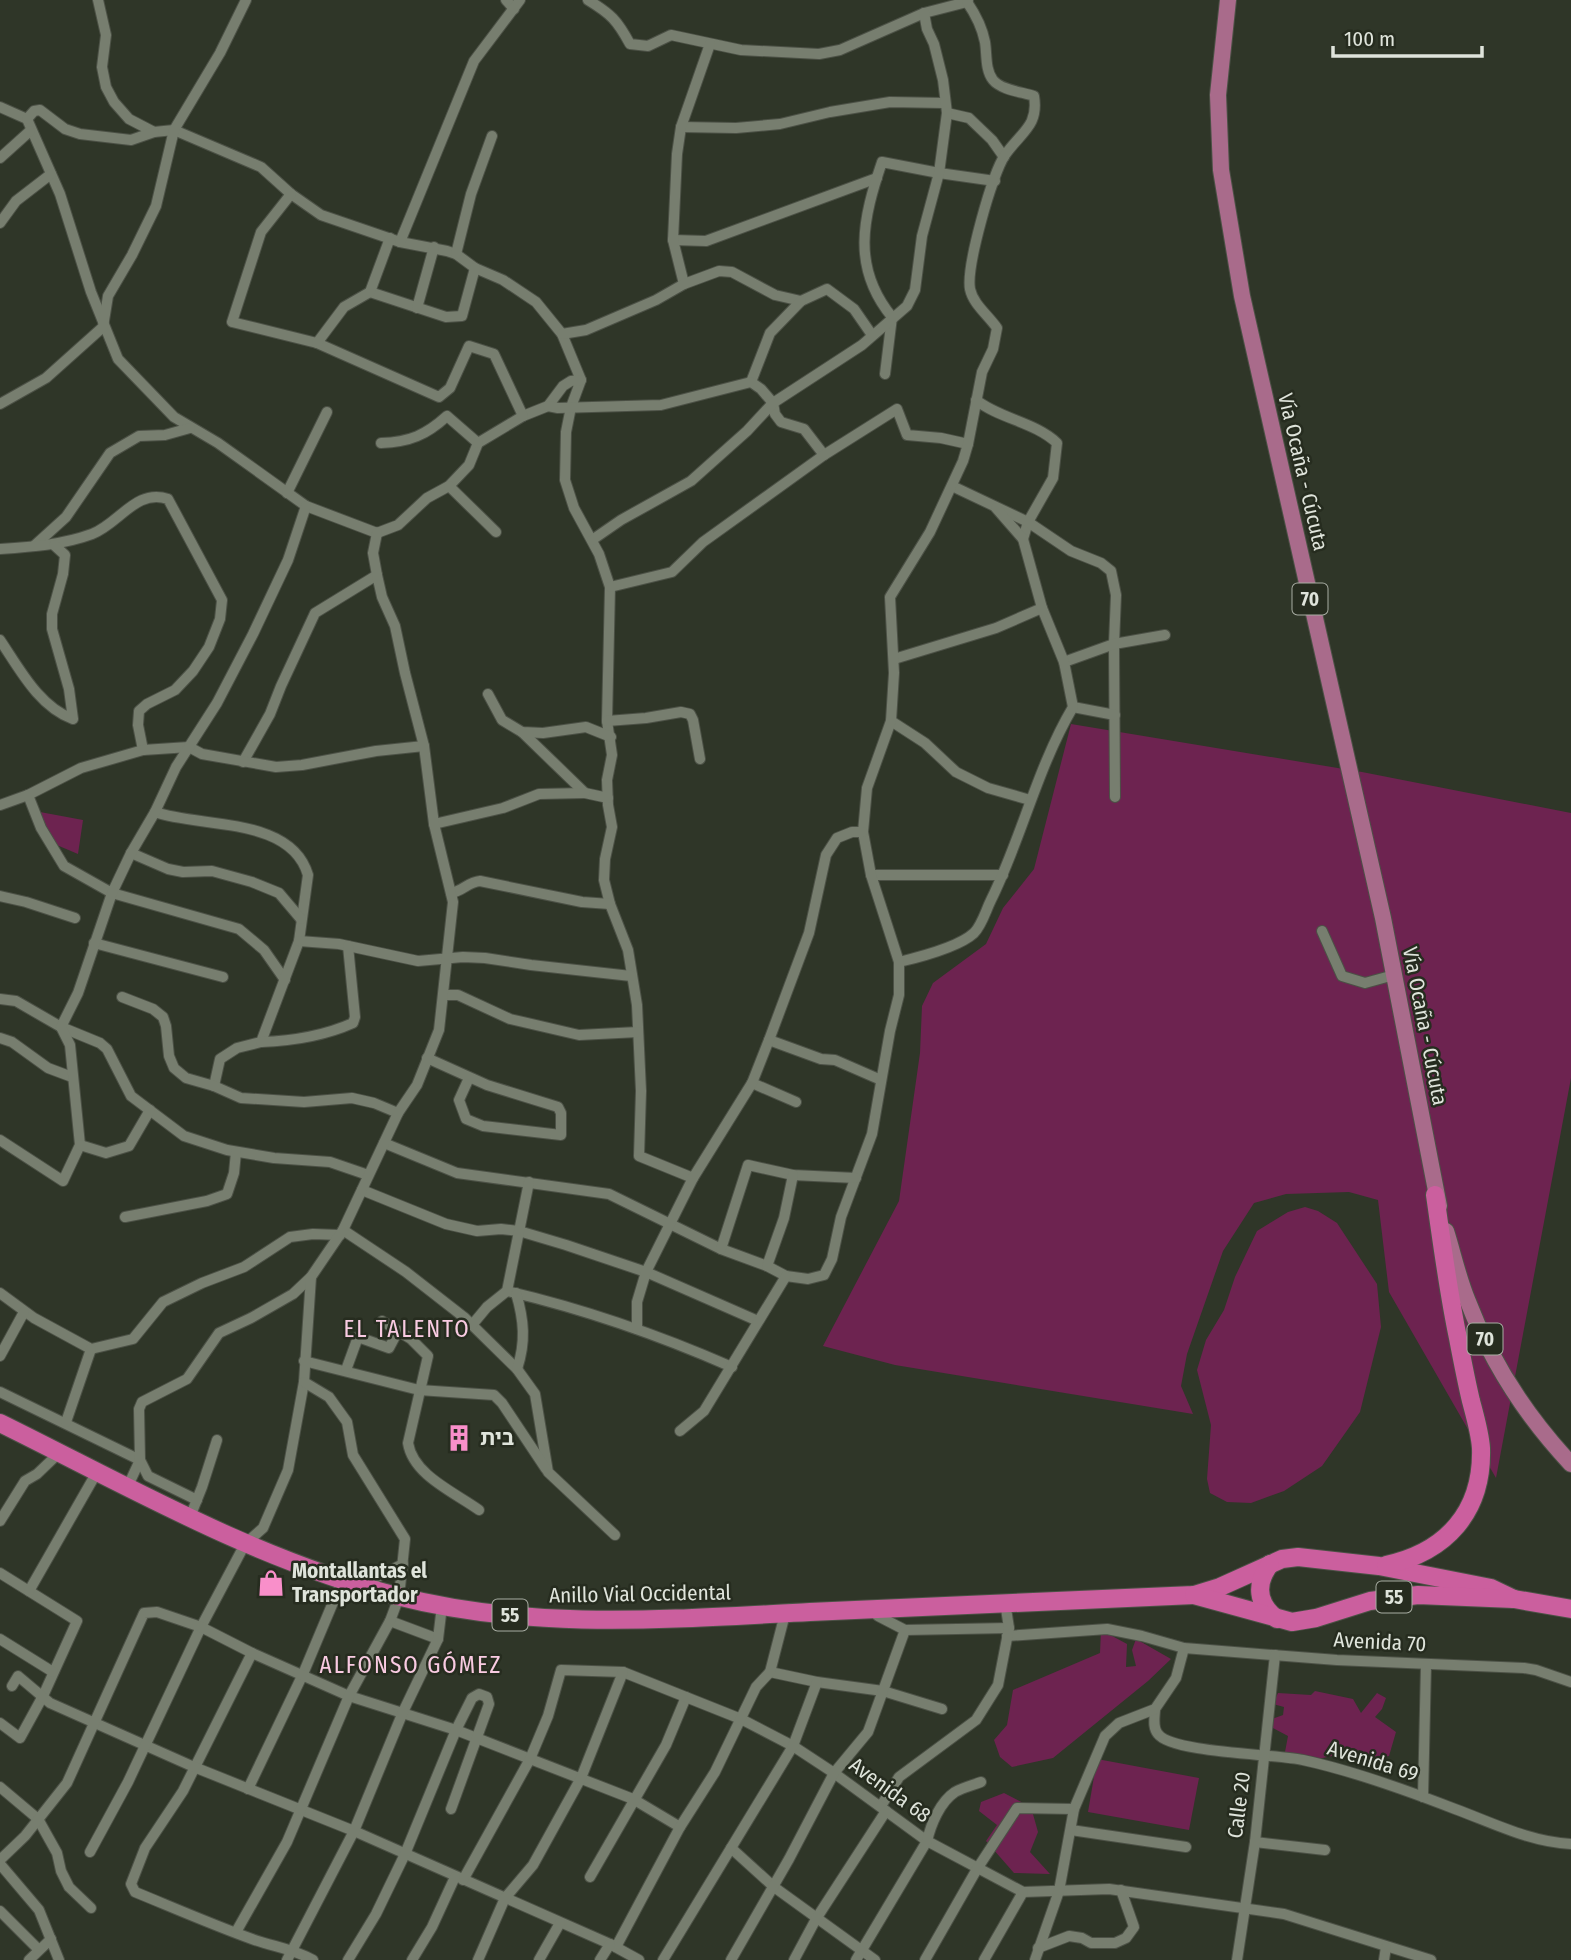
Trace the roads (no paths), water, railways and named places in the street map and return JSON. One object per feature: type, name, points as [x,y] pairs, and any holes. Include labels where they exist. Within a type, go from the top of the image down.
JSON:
[{"type":"highway","points":[[1379,1566],[1410,1559],[1432,1548],[1450,1534],[1470,1505],[1480,1472],[1481,1446],[1453,1316],[1435,1195]]},
{"type":"highway","name":"Anillo Vial Occidental","points":[[0,1423],[245,1544],[351,1583],[399,1597],[485,1614],[591,1622],[1194,1595],[1220,1587],[1282,1559],[1298,1557],[1379,1566],[1491,1588],[1514,1599]]},
{"type":"highway","points":[[1269,1564],[1260,1583],[1259,1593],[1262,1604],[1277,1619]]},
{"type":"highway","name":"Anillo Vial Occidental","points":[[1194,1595],[1277,1619],[1302,1622],[1370,1601],[1418,1595],[1514,1599],[1571,1609]]},
{"type":"main road","name":"Vía Ocaña - Cúcuta","points":[[1228,0],[1218,95],[1221,170],[1242,296],[1394,975],[1435,1195]]},
{"type":"main road","name":"70","points":[[1435,1195],[1467,1299],[1494,1359],[1519,1400],[1571,1464]]},
{"type":"street","points":[[98,0],[107,35],[102,66],[106,87],[114,103],[129,119],[154,132]]},
{"type":"street","points":[[0,404],[46,378],[103,327],[108,296],[156,205],[174,130],[220,53],[246,0]]},
{"type":"street","points":[[317,343],[344,307],[370,292],[474,61],[517,4],[506,0]]},
{"type":"street","points":[[383,1143],[457,1173],[609,1194],[720,1249],[786,1276],[808,1279],[824,1275],[832,1259],[841,1217],[872,1134],[900,995],[899,962],[871,875],[863,832],[867,788],[891,721],[894,659],[890,597],[930,532],[968,444],[982,372],[993,349],[997,328],[974,301],[969,287],[982,218],[1004,157],[1033,121],[1034,96],[1003,87],[993,80],[978,17],[968,1],[924,13],[840,50],[819,54],[741,50],[671,35],[648,46],[630,44],[618,21],[588,0]]},
{"type":"street","points":[[592,540],[621,520],[691,481],[747,431],[773,403],[862,345],[907,306],[915,290],[922,236],[939,173],[945,108],[943,80],[924,13]]},
{"type":"street","points":[[684,284],[673,240],[677,154],[681,127],[710,44]]},
{"type":"street","points":[[681,127],[736,128],[780,124],[890,102],[945,108],[969,118],[992,140],[1004,157]]},
{"type":"street","points":[[0,107],[27,120],[68,216],[103,327],[118,359],[174,417],[218,443],[306,506],[377,533],[398,524],[427,498],[449,486],[469,464],[478,443],[523,416],[548,405],[563,386],[571,381],[581,380]]},
{"type":"street","points":[[27,120],[34,111],[40,110],[65,128],[80,134],[131,140],[154,132],[174,130],[261,167],[290,194],[321,215],[395,240],[456,254],[475,268],[503,280],[536,302],[562,334],[581,380],[571,407],[566,432],[565,480],[574,508],[592,540],[610,587],[607,721],[611,737],[608,798],[612,827],[605,859],[604,880],[610,904],[628,950],[637,1004],[641,1091],[639,1156],[693,1178]]},
{"type":"street","points":[[0,158],[30,131]]},
{"type":"street","points":[[456,254],[471,194],[492,136]]},
{"type":"street","points":[[885,374],[892,317],[872,282],[863,240],[882,162],[995,181]]},
{"type":"street","points":[[0,223],[16,201],[51,174]]},
{"type":"street","points":[[673,240],[706,241],[877,177]]},
{"type":"street","points":[[290,194],[261,232],[232,322],[317,343],[439,397],[447,416],[478,443]]},
{"type":"street","points":[[417,308],[434,247]]},
{"type":"street","points":[[370,292],[446,317],[462,316],[475,268]]},
{"type":"street","points":[[562,334],[586,330],[656,300],[684,284],[719,271],[732,272],[775,295],[801,302]]},
{"type":"street","points":[[751,382],[770,333],[801,302],[827,289],[854,309],[872,335]]},
{"type":"street","points":[[439,397],[450,388],[469,346],[494,354],[523,416]]},
{"type":"street","points":[[548,405],[558,408],[661,405],[751,382],[773,403],[775,414],[781,422],[804,429],[824,455]]},
{"type":"street","points":[[976,400],[986,408],[1048,435],[1057,443],[1053,478],[1028,522],[1023,539]]},
{"type":"street","points":[[610,587],[672,572],[703,542],[824,455],[897,409],[907,435],[968,444]]},
{"type":"street","points":[[287,492],[327,412]]},
{"type":"street","points":[[381,443],[396,443],[428,433],[447,416]]},
{"type":"street","points":[[34,547],[66,517],[110,453],[139,436],[165,435],[190,428]]},
{"type":"street","points":[[449,486],[496,532]]},
{"type":"street","points":[[952,486],[1028,522],[1071,551],[1101,563],[1111,571],[1116,595],[1115,797]]},
{"type":"street","points":[[0,549],[54,545],[94,533],[147,496],[158,495],[168,499],[222,600],[220,620],[209,647],[193,671],[175,690],[139,711],[138,725],[143,750]]},
{"type":"street","points":[[61,1027],[78,993],[112,893],[176,767],[217,703],[253,634],[288,561],[306,506]]},
{"type":"street","points":[[899,962],[961,941],[975,932],[1003,875],[1030,800],[1059,732],[1073,707],[1064,662],[1042,608],[1023,539],[996,508]]},
{"type":"street","points":[[197,1500],[148,1476],[140,1460],[139,1409],[142,1402],[187,1379],[219,1333],[293,1294],[311,1277],[342,1233],[398,1113],[417,1084],[439,1030],[453,902],[434,824],[424,746],[396,626],[382,597],[377,575],[373,553],[377,533]]},
{"type":"street","points":[[0,640],[38,694],[61,715],[73,719],[69,689],[52,629],[52,614],[63,574],[65,555],[54,545]]},
{"type":"street","points":[[243,762],[270,714],[314,613],[377,575]]},
{"type":"street","points":[[894,659],[996,628],[1042,608]]},
{"type":"street","points":[[1064,662],[1114,644],[1165,635]]},
{"type":"street","points":[[488,694],[502,720],[522,732],[585,793]]},
{"type":"street","points":[[1073,707],[1115,715]]},
{"type":"street","points":[[607,721],[681,712],[690,714],[700,759]]},
{"type":"street","points":[[891,721],[925,743],[956,772],[988,788],[1030,800]]},
{"type":"street","points":[[522,732],[543,733],[586,727],[611,737]]},
{"type":"street","points":[[0,805],[28,795],[81,768],[143,750],[189,747],[202,754],[276,766],[302,765],[376,751],[424,746]]},
{"type":"street","points":[[434,824],[503,808],[539,794],[585,793],[608,798]]},
{"type":"street","points":[[28,795],[41,828],[64,866],[112,893],[239,929],[264,950],[285,980]]},
{"type":"street","points":[[155,812],[173,818],[222,822],[244,828],[281,843],[305,864],[309,875],[299,941],[261,1042]]},
{"type":"street","points":[[637,1329],[637,1302],[646,1272],[693,1178],[752,1083],[809,933],[826,855],[837,838],[852,832],[863,832]]},
{"type":"street","points":[[131,853],[168,869],[184,872],[212,871],[252,881],[279,893],[302,919]]},
{"type":"street","points":[[871,875],[1003,875]]},
{"type":"street","points":[[451,893],[463,891],[473,882],[480,881],[582,902],[610,904]]},
{"type":"street","points":[[0,896],[75,918]]},
{"type":"street","points":[[1322,931],[1342,976],[1365,983],[1394,975]]},
{"type":"street","points":[[299,941],[348,946],[418,961],[485,958],[631,976]]},
{"type":"street","points":[[94,943],[223,977]]},
{"type":"street","points":[[214,1086],[220,1059],[237,1048],[343,1028],[353,1023],[355,1017],[348,946]]},
{"type":"street","points":[[444,995],[458,995],[510,1018],[579,1035],[638,1032]]},
{"type":"street","points":[[122,997],[153,1009],[163,1017],[169,1056],[174,1068],[186,1078],[241,1098],[277,1102],[352,1098],[398,1113]]},
{"type":"street","points":[[0,999],[16,1001],[61,1027],[100,1043],[107,1049],[131,1096],[184,1136],[236,1152],[330,1163],[368,1175]]},
{"type":"street","points":[[0,1140],[63,1181],[80,1145],[70,1045],[61,1027]]},
{"type":"street","points":[[0,1038],[12,1042],[48,1068],[72,1077]]},
{"type":"street","points":[[769,1040],[821,1059],[835,1060],[881,1080]]},
{"type":"street","points":[[427,1058],[469,1078],[558,1107],[561,1112],[561,1135],[483,1126],[466,1119],[458,1100],[469,1078]]},
{"type":"street","points":[[752,1083],[796,1102]]},
{"type":"street","points":[[80,1145],[106,1153],[129,1146],[149,1110]]},
{"type":"street","points":[[125,1217],[207,1201],[228,1194],[236,1152]]},
{"type":"street","points":[[720,1249],[748,1165],[793,1175],[856,1178]]},
{"type":"street","points":[[767,1266],[784,1219],[793,1175]]},
{"type":"street","points":[[517,1369],[523,1350],[524,1325],[511,1292],[529,1182]]},
{"type":"street","points":[[362,1191],[446,1224],[477,1231],[519,1231],[646,1272],[758,1321]]},
{"type":"street","points":[[0,1293],[24,1312],[91,1349],[133,1339],[163,1302],[244,1267],[290,1237],[342,1233],[406,1272],[472,1325],[517,1369],[535,1394],[548,1472]]},
{"type":"street","points":[[680,1431],[704,1411],[786,1276]]},
{"type":"street","points":[[90,1852],[201,1627],[245,1544],[262,1528],[288,1470],[304,1382],[311,1277]]},
{"type":"street","points":[[472,1325],[487,1307],[511,1292],[559,1303],[637,1329],[732,1367]]},
{"type":"street","points":[[0,1356],[24,1312]]},
{"type":"street","points":[[382,1321],[411,1339],[428,1356],[408,1443],[410,1456],[420,1469],[479,1510]]},
{"type":"street","points":[[346,1370],[358,1337],[389,1348],[398,1331]]},
{"type":"street","points":[[66,1422],[91,1349]]},
{"type":"street","points":[[304,1361],[419,1390],[494,1395],[548,1472],[615,1535]]},
{"type":"street","points":[[236,1932],[287,1842],[349,1696],[390,1621],[399,1597],[405,1539],[353,1455],[347,1422],[329,1397],[304,1382]]},
{"type":"street","points":[[0,1392],[140,1460]]},
{"type":"street","points":[[190,1517],[217,1440]]},
{"type":"street","points":[[0,1521],[25,1481],[37,1474],[59,1453]]},
{"type":"street","points":[[127,1488],[140,1460]]},
{"type":"street","points":[[29,1591],[97,1472]]},
{"type":"street","points":[[248,1789],[303,1674],[351,1583],[403,1564]]},
{"type":"street","points":[[0,1573],[77,1621],[43,1696],[20,1738],[0,1723]]},
{"type":"street","points":[[794,1960],[899,1777],[976,1720],[998,1685],[1008,1632],[1005,1602]]},
{"type":"street","points":[[287,1960],[354,1831],[438,1639],[442,1606]]},
{"type":"street","points":[[731,1960],[835,1773],[868,1732],[905,1630],[878,1616],[871,1609]]},
{"type":"street","points":[[59,1960],[39,1910],[0,1862],[67,1783],[144,1614],[157,1612],[201,1627],[349,1696],[456,1730],[581,1778],[633,1799],[680,1827]]},
{"type":"street","points":[[600,1960],[613,1946],[680,1827],[715,1772],[756,1687],[770,1672],[785,1614]]},
{"type":"street","points":[[390,1621],[438,1639]]},
{"type":"street","name":"Avenida 70","points":[[905,1630],[1008,1632],[1107,1629],[1184,1648],[1426,1665],[1524,1668],[1571,1682]]},
{"type":"street","points":[[0,1639],[53,1672]]},
{"type":"street","points":[[1035,1960],[1059,1891],[1074,1809],[1105,1736],[1119,1723],[1155,1709],[1176,1678],[1184,1648]]},
{"type":"street","points":[[252,1653],[183,1791],[145,1848],[131,1884],[135,1892],[253,1939],[293,1949],[313,1960]]},
{"type":"street","name":"Calle 20","points":[[1237,1960],[1255,1842],[1275,1655]]},
{"type":"street","points":[[1423,1797],[1426,1665]]},
{"type":"street","name":"Avenida 68","points":[[412,1960],[530,1759],[548,1716],[561,1670],[623,1672],[741,1719],[793,1746],[835,1773],[927,1841],[1023,1892],[1121,1890],[1244,1907],[1284,1914],[1431,1960]]},
{"type":"street","points":[[478,1960],[505,1898],[533,1865],[581,1778],[623,1672]]},
{"type":"street","points":[[770,1672],[883,1691],[942,1709]]},
{"type":"street","points":[[12,1686],[18,1676],[50,1703],[194,1767],[354,1831],[639,1960]]},
{"type":"street","points":[[663,1960],[793,1746],[817,1682]]},
{"type":"street","points":[[348,1960],[376,1914],[405,1854],[456,1730],[472,1698],[479,1694],[487,1697],[489,1704],[451,1809]]},
{"type":"street","points":[[590,1877],[666,1745],[685,1698]]},
{"type":"street","name":"Avenida 69","points":[[1155,1709],[1154,1727],[1158,1735],[1167,1741],[1214,1750],[1301,1759],[1423,1797],[1536,1840],[1571,1844]]},
{"type":"street","points":[[856,1960],[927,1841],[930,1827],[939,1810],[954,1793],[981,1782]]},
{"type":"street","points":[[0,1787],[38,1819],[57,1853],[61,1871],[69,1887],[91,1908]]},
{"type":"street","points":[[925,1960],[977,1869],[1017,1808],[1074,1809]]},
{"type":"street","points":[[1071,1830],[1186,1847]]},
{"type":"street","points":[[1255,1842],[1325,1850]]},
{"type":"street","points":[[731,1848],[774,1887],[875,1960]]},
{"type":"street","points":[[1038,1948],[1069,1936],[1103,1945],[1126,1938],[1133,1927],[1132,1917],[1121,1890]]},
{"type":"street","points":[[984,1960],[1023,1892]]},
{"type":"street","points":[[0,1911],[38,1949]]},
{"type":"street","points":[[539,1960],[560,1923]]},
{"type":"street","points":[[29,1960],[51,1939]]},
{"type":"street","points":[[1384,1960],[1386,1947]]},
{"type":"place","name":"בית","points":[[459,1438]]},
{"type":"place","name":"Montallantas el Transportador","points":[[271,1583]]},
{"type":"district","name":"EL TALENTO","points":[[407,1329]]},
{"type":"district","name":"ALFONSO GÓMEZ","points":[[411,1665]]}]
